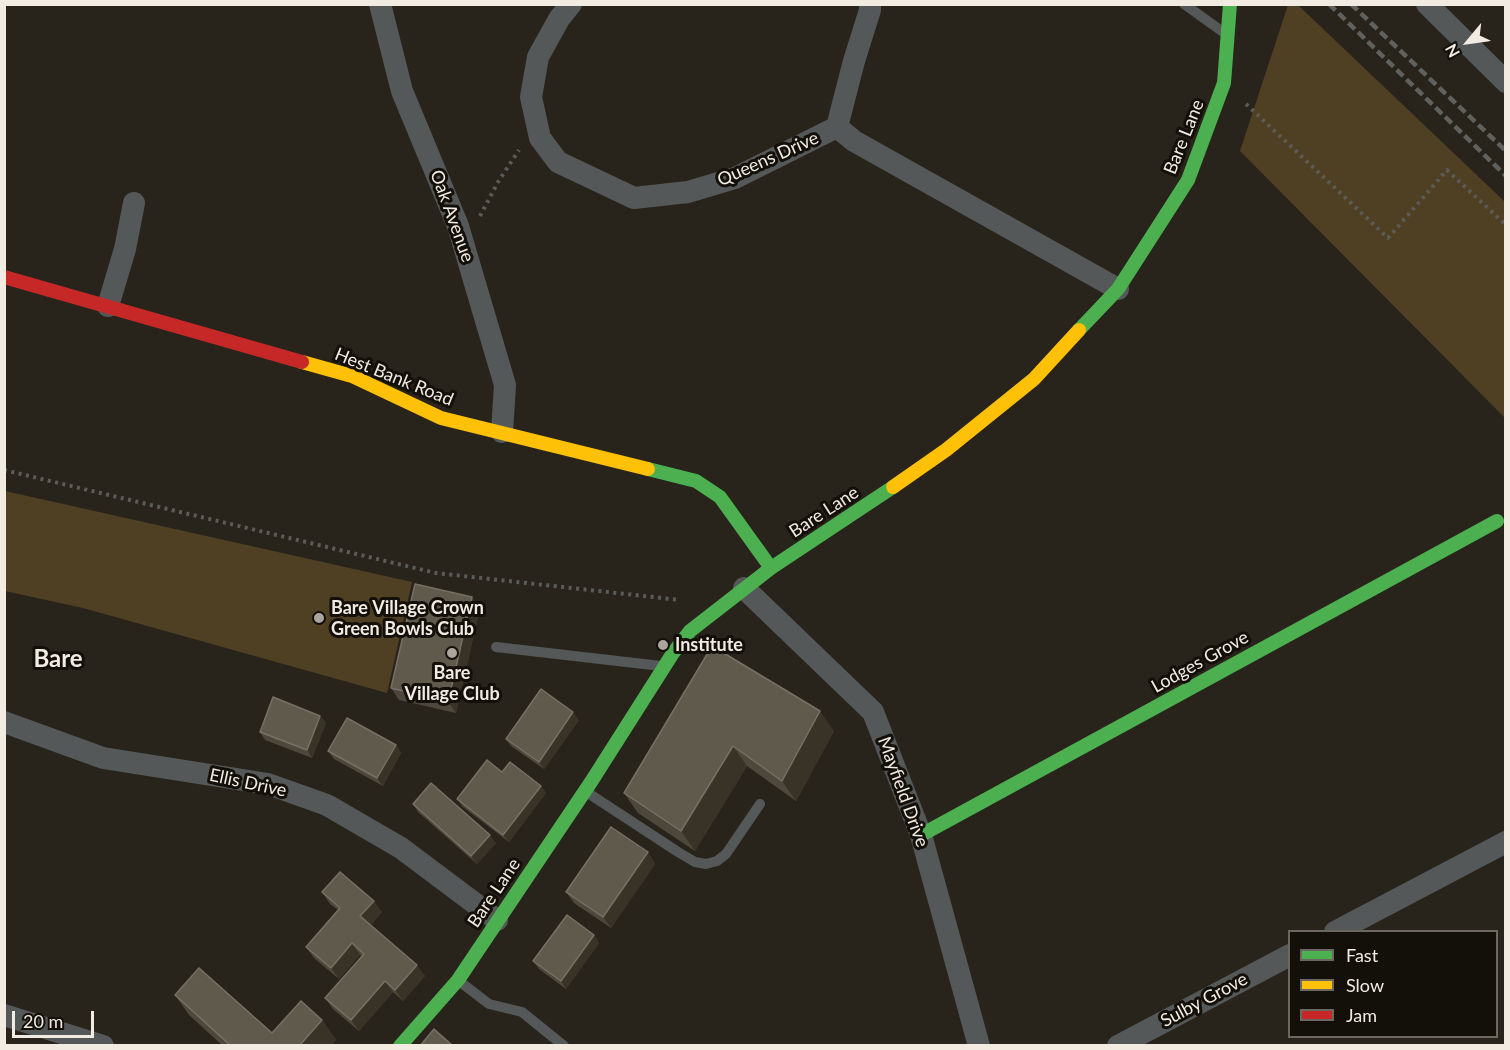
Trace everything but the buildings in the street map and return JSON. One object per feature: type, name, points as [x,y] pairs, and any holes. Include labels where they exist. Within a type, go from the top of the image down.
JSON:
[{"type":"street","name":"Oak Avenue","points":[[380,4],[402,91],[458,226],[505,385],[502,432]]},
{"type":"street","name":"Queens Drive","points":[[571,4],[538,57],[531,97],[540,138],[558,162],[634,198],[688,192],[735,178],[837,128],[870,4]]},
{"type":"street","name":"Bare Lane","points":[[400,1046],[458,980],[690,631],[771,568],[946,450],[1035,379],[1118,289],[1188,180],[1224,83],[1230,4]]},
{"type":"street","points":[[1427,4],[1506,82]]},
{"type":"street","name":"Queens Drive","points":[[837,128],[854,141],[1118,289]]},
{"type":"street","points":[[108,306],[125,249],[134,203]]},
{"type":"street","name":"Hest Bank Road","points":[[4,278],[352,376],[441,418],[696,481],[720,497],[771,568]]},
{"type":"street","name":"Lodges Grove","points":[[921,835],[1497,521]]},
{"type":"street","name":"Mayfield Drive","points":[[744,588],[873,712],[921,835],[979,1046]]},
{"type":"street","name":"Ellis Drive","points":[[4,722],[103,758],[268,784],[327,805],[400,848],[498,920]]},
{"type":"street","points":[[1339,930],[1506,842]]},
{"type":"street","name":"Sulby Grove","points":[[1118,1046],[1288,956]]},
{"type":"street","points":[[4,1015],[103,1046]]},
{"type":"lane","points":[[1184,4],[1228,36]]},
{"type":"lane","points":[[496,647],[664,667]]},
{"type":"lane","points":[[585,791],[678,852],[695,862],[705,864],[717,861],[726,854],[760,804]]},
{"type":"lane","points":[[458,980],[489,1004],[522,1012],[564,1046]]},
{"type":"path","points":[[1224,83],[1388,238],[1448,170],[1506,225]]},
{"type":"path","points":[[458,226],[478,220],[521,146],[540,138]]},
{"type":"path","points":[[4,471],[436,573],[722,605]]},
{"type":"shaded area","points":[[1288,5],[1298,5],[1505,202],[1505,418],[1240,151]]},
{"type":"shaded area","points":[[5,491],[412,582],[387,693],[83,608],[5,591]]},
{"type":"railway","points":[[1329,4],[1506,176]]},
{"type":"railway","points":[[1351,4],[1506,151]]},
{"type":"traffic: fast","points":[[1079,330],[1118,289],[1188,180],[1224,83],[1230,4]]},
{"type":"traffic: fast","points":[[648,469],[696,481],[720,497],[771,568]]},
{"type":"traffic: fast","points":[[400,1046],[458,980],[591,782],[673,653],[690,631],[771,568],[893,487]]},
{"type":"traffic: fast","points":[[921,835],[1497,521]]},
{"type":"traffic: slow","points":[[893,487],[946,450],[1034,379],[1079,330]]},
{"type":"traffic: slow","points":[[302,362],[352,376],[441,418],[648,469]]},
{"type":"traffic: jam","points":[[4,277],[302,362]]},
{"type":"place","name":"Bare Village Crown Green Bowls Club","points":[[319,618]]},
{"type":"place","name":"Institute","points":[[663,645]]},
{"type":"place","name":"Bare Village Club","points":[[452,653]]},
{"type":"district","name":"Bare","points":[[58,659]]}]
